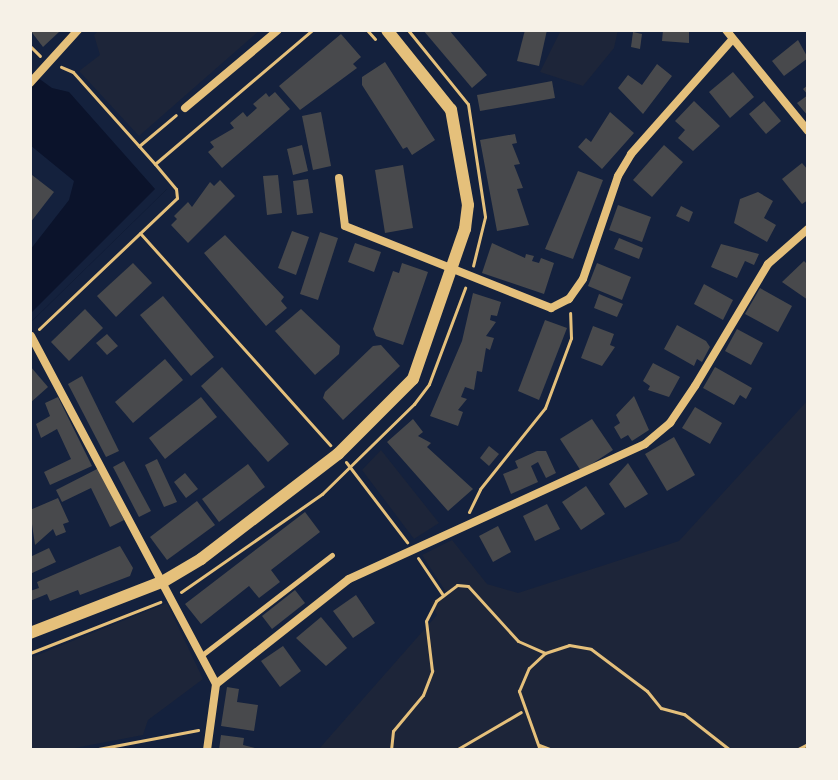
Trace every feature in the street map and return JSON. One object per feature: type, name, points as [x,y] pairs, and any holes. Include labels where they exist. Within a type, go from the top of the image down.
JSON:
[{"type":"street","points":[[30,83],[78,30]]},
{"type":"street","points":[[185,108],[278,30]]},
{"type":"street","points":[[30,633],[164,581],[245,528],[338,454],[401,394],[417,369],[468,205],[451,110],[387,30]]},
{"type":"street","points":[[726,30],[760,67],[808,131]]},
{"type":"street","points":[[339,178],[345,226],[468,278],[551,308],[569,299],[583,279],[618,176],[631,154],[732,40]]},
{"type":"street","points":[[216,684],[349,579],[464,522],[645,444],[670,423],[768,264],[808,229]]},
{"type":"street","points":[[31,336],[174,597],[216,684],[207,750]]},
{"type":"lane","points":[[202,655],[332,555]]},
{"type":"path","points":[[155,164],[312,30]]},
{"type":"path","points":[[367,30],[377,40]]},
{"type":"path","points":[[30,653],[174,597],[291,518],[351,467],[429,384],[482,242],[485,217],[468,104],[408,30]]},
{"type":"path","points":[[30,46],[38,55]]},
{"type":"path","points":[[31,336],[177,198],[176,189],[73,72],[48,61]]},
{"type":"path","points":[[139,146],[185,108]]},
{"type":"path","points":[[140,233],[331,446]]},
{"type":"path","points":[[464,522],[480,489],[545,408],[571,338],[569,299]]},
{"type":"path","points":[[319,455],[341,436]]},
{"type":"path","points":[[351,467],[443,595]]},
{"type":"path","points":[[391,750],[393,731],[423,695],[432,671],[426,621],[443,595],[457,585],[468,586],[518,641],[545,653]]},
{"type":"path","points":[[552,750],[539,748],[523,711],[519,691],[529,668],[545,653],[569,645],[591,649],[647,691],[661,708],[684,714],[730,750]]},
{"type":"path","points":[[456,750],[523,711]]},
{"type":"path","points":[[93,750],[210,727]]},
{"type":"path","points":[[796,750],[808,744]]},
{"type":"shaded area","points":[[99,30],[260,30],[139,136],[79,71],[100,55],[94,35]]},
{"type":"shaded area","points":[[561,30],[618,30],[614,48],[583,86],[540,72]]},
{"type":"shaded area","points":[[30,72],[52,88],[69,92],[155,189],[167,189],[30,323],[30,250],[69,200],[74,181],[30,145]]},
{"type":"shaded area","points":[[808,400],[808,750],[318,750],[437,615],[431,602],[446,592],[422,555],[452,540],[487,584],[518,593],[679,541]]},
{"type":"shaded area","points":[[381,450],[439,523],[414,539],[362,470]]},
{"type":"shaded area","points":[[167,603],[203,679],[148,720],[143,735],[64,750],[30,750],[30,658]]},
{"type":"pier","points":[[155,189],[167,189],[30,323],[30,314]]},
{"type":"building","points":[[30,30],[57,30],[59,32],[43,47]]},
{"type":"building","points":[[423,30],[449,30],[487,75],[472,88]]},
{"type":"building","points":[[525,30],[547,30],[539,66],[517,61]]},
{"type":"building","points":[[663,30],[689,30],[689,43],[662,41]]},
{"type":"building","points":[[633,32],[642,34],[640,49],[631,47]]},
{"type":"building","points":[[341,34],[361,57],[353,64],[357,68],[300,110],[279,86]]},
{"type":"building","points":[[798,40],[808,58],[784,76],[772,61]]},
{"type":"building","points":[[385,62],[435,140],[412,155],[407,147],[403,149],[362,85],[362,77]]},
{"type":"building","points":[[657,64],[672,76],[643,114],[618,88],[628,75],[642,85]]},
{"type":"building","points":[[733,72],[754,97],[730,118],[709,92]]},
{"type":"building","points":[[552,81],[555,98],[480,111],[477,95]]},
{"type":"building","points":[[275,92],[290,109],[222,168],[208,152],[214,147],[210,142],[234,128],[230,123],[243,112],[247,117],[257,108],[253,104],[266,93],[269,97]]},
{"type":"building","points":[[808,95],[808,116],[797,103]]},
{"type":"building","points":[[694,101],[720,126],[693,151],[678,138],[685,130],[675,121]]},
{"type":"building","points":[[764,101],[781,121],[766,134],[749,114]]},
{"type":"building","points":[[321,112],[331,166],[313,170],[302,116]]},
{"type":"building","points":[[610,112],[634,133],[602,169],[578,147],[586,138],[591,142]]},
{"type":"building","points":[[515,134],[517,143],[512,144],[520,164],[514,165],[523,188],[517,189],[529,225],[497,231],[480,140]]},
{"type":"building","points":[[302,145],[308,171],[293,175],[287,149]]},
{"type":"building","points":[[664,145],[683,162],[652,197],[633,180]]},
{"type":"building","points":[[802,163],[808,170],[808,200],[802,204],[782,179]]},
{"type":"building","points":[[403,165],[413,228],[385,233],[375,170]]},
{"type":"building","points":[[578,171],[603,180],[573,259],[545,249]]},
{"type":"building","points":[[32,175],[54,192],[30,223],[30,177]]},
{"type":"building","points":[[278,175],[282,213],[267,215],[263,176]]},
{"type":"building","points":[[308,179],[313,213],[297,215],[293,181]]},
{"type":"building","points":[[220,180],[235,196],[188,243],[171,225],[177,219],[174,216],[188,202],[192,207],[210,182],[214,186]]},
{"type":"building","points":[[758,192],[773,201],[764,218],[776,225],[767,242],[734,223],[740,199]]},
{"type":"building","points":[[618,205],[651,217],[642,242],[609,230]]},
{"type":"building","points":[[681,206],[693,212],[689,222],[676,216]]},
{"type":"building","points":[[292,231],[309,237],[296,275],[278,268]]},
{"type":"building","points":[[320,232],[338,238],[318,300],[300,294]]},
{"type":"building","points":[[225,235],[284,297],[281,301],[287,308],[266,326],[204,253]]},
{"type":"building","points":[[619,238],[643,248],[639,259],[614,249]]},
{"type":"building","points":[[355,243],[381,252],[374,272],[348,262]]},
{"type":"building","points":[[492,243],[525,258],[526,254],[534,256],[532,261],[539,263],[541,258],[554,263],[544,294],[482,273]]},
{"type":"building","points":[[721,244],[759,254],[754,265],[745,261],[737,278],[711,267]]},
{"type":"building","points":[[804,261],[808,265],[808,300],[782,282]]},
{"type":"building","points":[[133,263],[152,283],[116,317],[97,296]]},
{"type":"building","points":[[402,263],[428,272],[403,345],[376,336],[373,329],[393,271],[399,273]]},
{"type":"building","points":[[597,263],[631,277],[622,300],[588,286]]},
{"type":"building","points":[[704,284],[733,300],[723,320],[694,304]]},
{"type":"building","points":[[760,288],[792,306],[778,332],[745,314]]},
{"type":"building","points":[[473,293],[501,302],[497,316],[491,315],[490,320],[496,322],[486,336],[494,338],[490,350],[486,348],[482,372],[477,371],[474,390],[465,387],[461,397],[467,399],[458,410],[463,412],[458,426],[430,416],[462,341]]},
{"type":"building","points":[[599,294],[623,304],[617,317],[594,308]]},
{"type":"building","points":[[163,296],[214,357],[191,376],[140,315]]},
{"type":"building","points":[[85,309],[103,328],[69,361],[51,342]]},
{"type":"building","points":[[301,309],[340,346],[339,354],[315,375],[275,331]]},
{"type":"building","points":[[545,320],[567,328],[539,400],[518,391]]},
{"type":"building","points":[[677,325],[706,341],[710,347],[702,362],[697,359],[694,366],[664,349]]},
{"type":"building","points":[[593,326],[614,334],[610,345],[615,347],[602,366],[581,358]]},
{"type":"building","points":[[737,329],[763,343],[751,365],[725,351]]},
{"type":"building","points":[[107,334],[118,346],[107,355],[96,343]]},
{"type":"building","points":[[381,345],[400,366],[343,420],[323,398],[325,392],[373,346]]},
{"type":"building","points":[[165,359],[183,380],[133,423],[115,402]]},
{"type":"building","points":[[653,363],[680,377],[669,397],[648,390],[650,386],[643,381]]},
{"type":"building","points":[[30,366],[48,387],[30,403]]},
{"type":"building","points":[[222,367],[289,444],[268,462],[201,386]]},
{"type":"building","points":[[715,367],[752,388],[746,399],[740,395],[734,405],[703,388]]},
{"type":"building","points":[[82,376],[119,451],[106,457],[68,384]]},
{"type":"building","points":[[634,396],[649,430],[632,441],[628,435],[621,439],[614,427],[620,423],[616,415]]},
{"type":"building","points":[[58,397],[92,466],[50,485],[44,472],[71,459],[57,429],[41,438],[36,424],[50,416],[45,403]]},
{"type":"building","points":[[201,397],[217,417],[165,459],[149,438]]},
{"type":"building","points":[[695,407],[722,423],[710,444],[682,428]]},
{"type":"building","points":[[413,419],[423,432],[418,436],[431,443],[427,447],[473,489],[448,511],[387,442]]},
{"type":"building","points":[[592,419],[613,450],[581,471],[560,439]]},
{"type":"building","points":[[674,437],[695,475],[667,491],[645,454]]},
{"type":"building","points":[[489,446],[499,454],[489,466],[480,458]]},
{"type":"building","points":[[537,451],[546,451],[556,473],[546,478],[538,462],[531,466],[538,482],[511,494],[503,474],[518,468],[515,461]]},
{"type":"building","points":[[157,459],[177,502],[164,507],[145,465]]},
{"type":"building","points":[[124,461],[151,511],[139,517],[113,467]]},
{"type":"building","points":[[628,463],[648,494],[625,508],[609,484]]},
{"type":"building","points":[[248,464],[265,487],[219,522],[202,499]]},
{"type":"building","points":[[99,468],[124,520],[110,527],[91,488],[62,502],[56,490]]},
{"type":"building","points":[[185,473],[198,489],[186,498],[174,482]]},
{"type":"building","points":[[586,486],[605,514],[581,530],[562,502]]},
{"type":"building","points":[[58,498],[69,522],[63,524],[66,532],[56,536],[53,529],[35,545],[30,510]]},
{"type":"building","points":[[197,501],[215,525],[167,560],[150,537]]},
{"type":"building","points":[[547,504],[560,529],[535,541],[523,516]]},
{"type":"building","points":[[305,512],[320,532],[271,570],[280,582],[259,598],[249,586],[201,624],[185,604]]},
{"type":"building","points":[[498,526],[511,552],[493,562],[479,536]]},
{"type":"building","points":[[120,546],[133,568],[130,576],[80,595],[78,590],[50,601],[47,594],[30,601],[30,591],[39,588],[37,582]]},
{"type":"building","points":[[49,548],[56,562],[30,574],[30,557]]},
{"type":"building","points":[[295,590],[305,603],[272,629],[262,616]]},
{"type":"building","points":[[356,595],[375,623],[353,638],[333,611]]},
{"type":"building","points":[[321,617],[347,648],[326,666],[296,638]]},
{"type":"building","points":[[283,646],[301,671],[280,687],[261,661]]},
{"type":"building","points":[[227,687],[239,689],[237,702],[258,705],[254,731],[221,726]]},
{"type":"building","points":[[221,735],[244,738],[243,745],[263,750],[219,750]]}]
